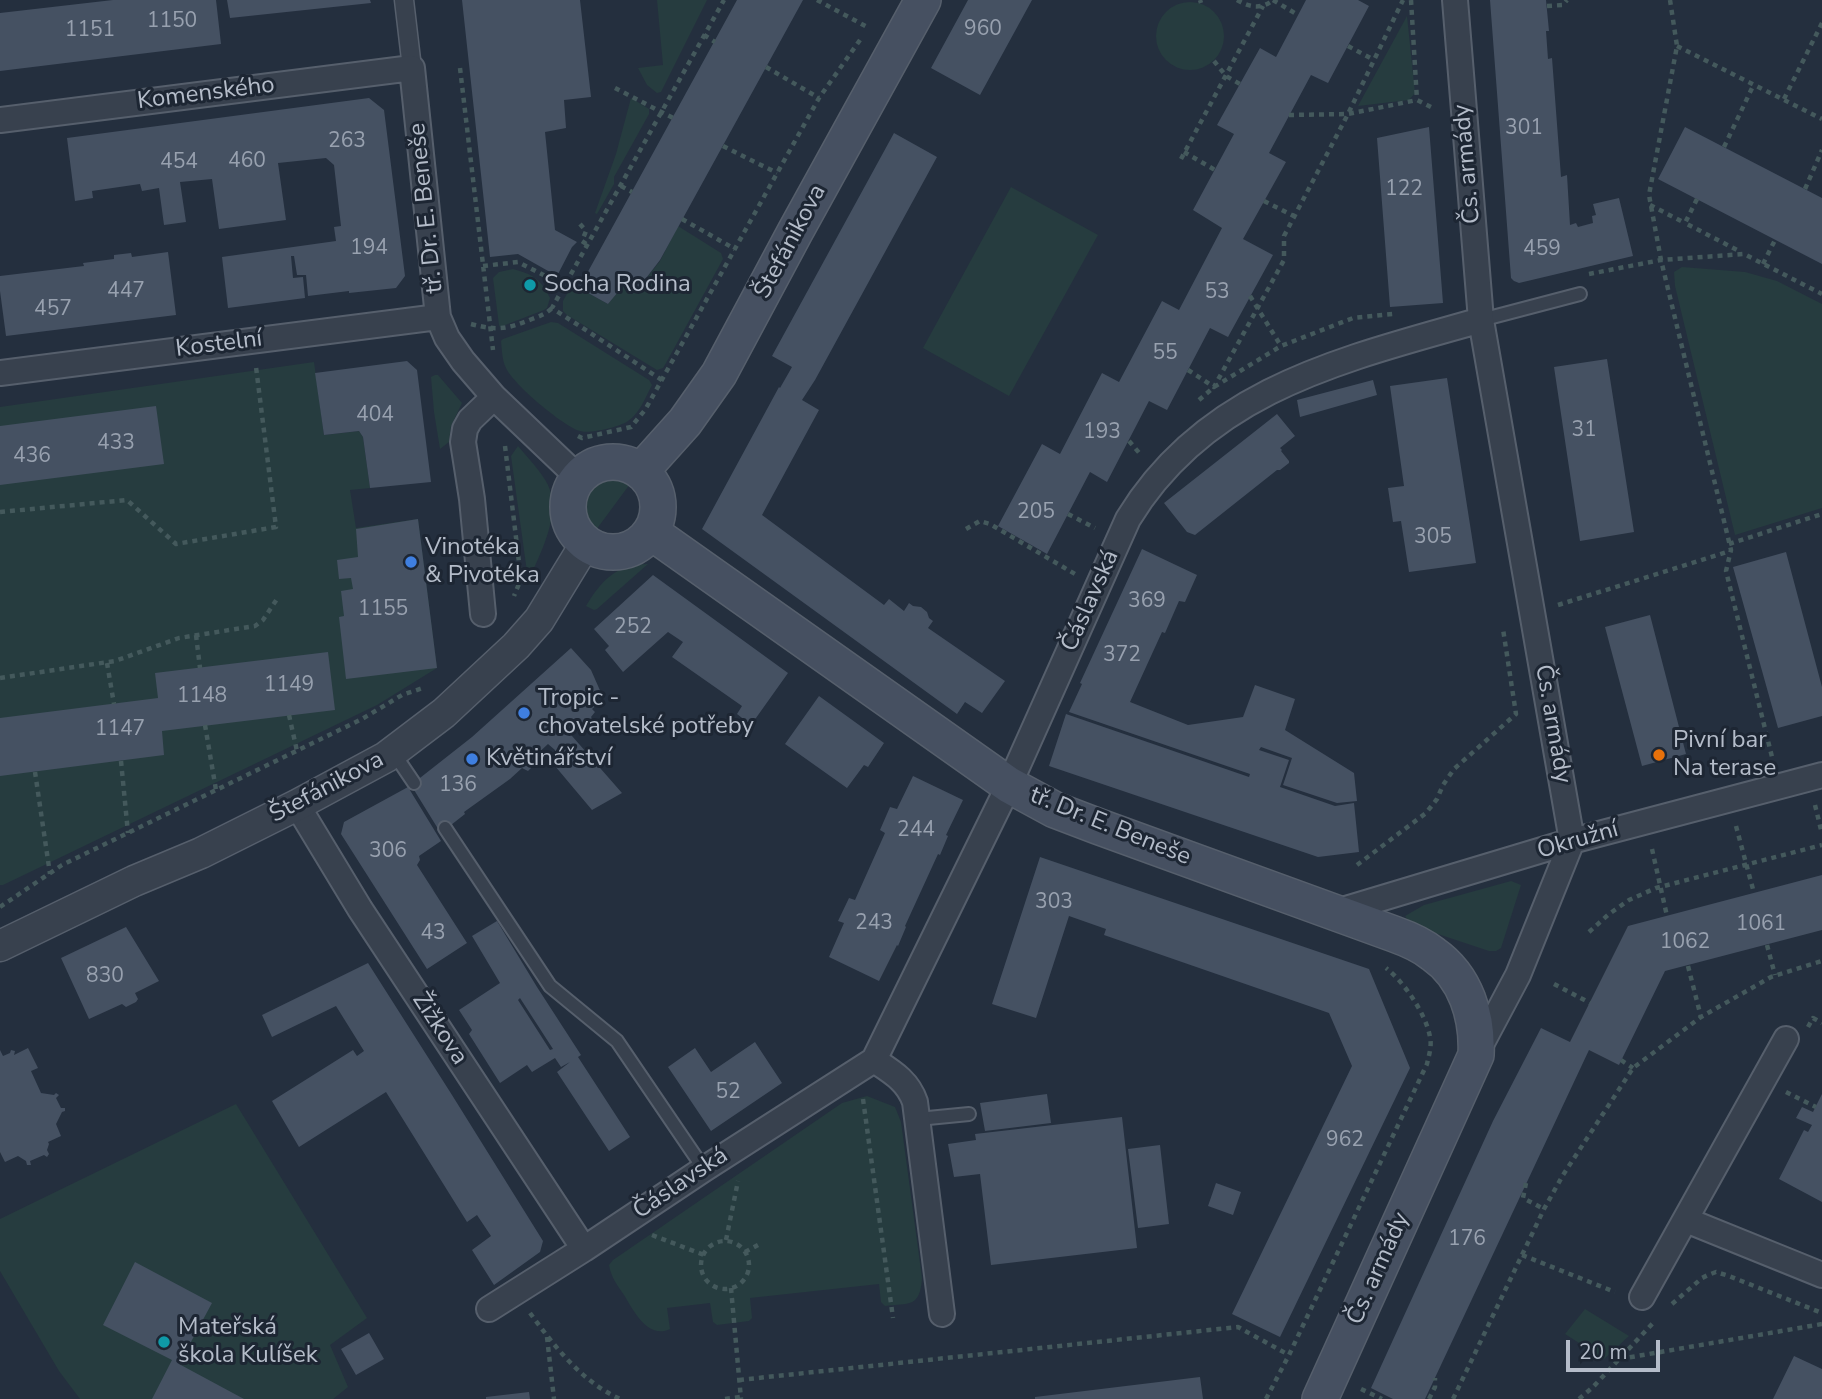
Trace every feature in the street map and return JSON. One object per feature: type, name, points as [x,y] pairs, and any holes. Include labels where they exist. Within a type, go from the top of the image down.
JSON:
[{"type":"main road","name":"Štefánikova","points":[[641,471],[685,422],[719,374],[923,0]]},
{"type":"main road","points":[[609,462],[623,463],[641,471],[653,486],[658,500],[657,519],[651,533],[637,546],[623,551],[604,551],[586,543],[573,528],[568,510],[571,490],[579,478],[594,466],[609,462]]},
{"type":"main road","name":"tř. Dr. E. Beneše","points":[[651,533],[1009,785],[1055,810],[1336,912],[1414,942],[1434,954],[1452,971],[1470,1000],[1477,1037],[1476,1055]]},
{"type":"main road","name":"Čs. armády","points":[[1320,1399],[1476,1055]]},
{"type":"street","name":"tř. Dr. E. Beneše","points":[[404,0],[438,317],[447,338],[463,361],[494,397],[579,478]]},
{"type":"street","name":"Čs. armády","points":[[1455,0],[1481,320],[1572,841],[1518,975],[1476,1055]]},
{"type":"street","name":"Komenského","points":[[0,120],[412,68]]},
{"type":"street","name":"Kostelní","points":[[0,373],[438,317]]},
{"type":"street","name":"Čáslavská","points":[[489,1310],[874,1060],[1009,785],[1128,519],[1176,457],[1221,419],[1266,393],[1371,351],[1481,320]]},
{"type":"street","points":[[483,614],[472,499],[463,442],[465,429],[471,420],[494,397]]},
{"type":"street","name":"Štefánikova","points":[[0,946],[134,881],[201,853],[297,805],[393,752],[444,713],[516,646],[539,620],[586,543]]},
{"type":"street","name":"Okružní","points":[[1336,912],[1572,841],[1822,775]]},
{"type":"street","name":"Žižkova","points":[[297,805],[360,909],[584,1249]]},
{"type":"street","points":[[1633,1297],[1686,1220],[1797,1034]]},
{"type":"street","points":[[874,1060],[909,1087],[915,1102],[942,1314]]},
{"type":"street","points":[[1686,1220],[1822,1275]]},
{"type":"lane","points":[[1481,320],[1580,294]]},
{"type":"lane","points":[[393,752],[414,783]]},
{"type":"lane","points":[[444,828],[550,986],[617,1041],[704,1168]]},
{"type":"lane","points":[[918,1119],[969,1114]]},
{"type":"path","points":[[490,329],[511,327],[547,313],[552,308],[724,0]]},
{"type":"path","points":[[817,0],[869,28]]},
{"type":"path","points":[[1237,0],[1255,7],[1273,0],[1298,15]]},
{"type":"path","points":[[1214,387],[1284,260],[1284,236],[1348,114],[1403,0]]},
{"type":"path","points":[[1411,0],[1417,100]]},
{"type":"path","points":[[1547,6],[1563,5],[1567,0]]},
{"type":"path","points":[[1670,0],[1677,47],[1649,195],[1650,205],[1731,550],[1726,570],[1779,786]]},
{"type":"path","points":[[1181,159],[1263,6]]},
{"type":"path","points":[[570,433],[582,438],[631,427],[645,410],[819,98],[874,19]]},
{"type":"path","points":[[1784,99],[1822,23]]},
{"type":"path","points":[[704,35],[715,42]]},
{"type":"path","points":[[1814,40],[1822,45]]},
{"type":"path","points":[[1348,46],[1374,60]]},
{"type":"path","points":[[1677,47],[1822,119]]},
{"type":"path","points":[[1214,61],[1226,75],[1240,84]]},
{"type":"path","points":[[766,66],[819,98]]},
{"type":"path","points":[[460,68],[494,356]]},
{"type":"path","points":[[1724,147],[1754,85]]},
{"type":"path","points":[[615,88],[673,118]]},
{"type":"path","points":[[1289,115],[1348,114],[1417,100],[1439,111]]},
{"type":"path","points":[[723,146],[777,173]]},
{"type":"path","points":[[1805,188],[1822,150]]},
{"type":"path","points":[[1184,152],[1215,170]]},
{"type":"path","points":[[621,186],[632,192]]},
{"type":"path","points":[[1685,223],[1698,199]]},
{"type":"path","points":[[1264,201],[1294,216]]},
{"type":"path","points":[[1650,205],[1822,294]]},
{"type":"path","points":[[682,219],[735,249]]},
{"type":"path","points":[[580,224],[586,231],[582,241],[588,245]]},
{"type":"path","points":[[1763,264],[1775,240]]},
{"type":"path","points":[[1580,294],[1583,276],[1661,260],[1744,254]]},
{"type":"path","points":[[483,266],[518,262],[565,286]]},
{"type":"path","points":[[1250,296],[1281,346]]},
{"type":"path","points":[[552,308],[662,380]]},
{"type":"path","points":[[1194,404],[1214,387],[1281,346],[1353,318],[1397,313]]},
{"type":"path","points":[[0,512],[127,500],[176,544],[276,527],[256,363]]},
{"type":"path","points":[[1188,370],[1214,387]]},
{"type":"path","points":[[1129,441],[1141,455]]},
{"type":"path","points":[[1134,464],[1149,447]]},
{"type":"path","points":[[1068,514],[1096,528]]},
{"type":"path","points":[[1729,544],[1822,514]]},
{"type":"path","points":[[1091,540],[1100,519]]},
{"type":"path","points":[[967,529],[980,521],[990,524],[1078,576],[1082,564]]},
{"type":"path","points":[[1532,614],[1731,550]]},
{"type":"path","points":[[0,678],[107,663],[179,638],[256,626],[279,596]]},
{"type":"path","points":[[1357,865],[1426,813],[1454,769],[1516,714],[1502,618]]},
{"type":"path","points":[[196,635],[200,668]]},
{"type":"path","points":[[107,663],[114,705]]},
{"type":"path","points":[[0,906],[62,865],[362,719],[402,695],[428,686]]},
{"type":"path","points":[[289,715],[297,751]]},
{"type":"path","points":[[205,725],[216,790]]},
{"type":"path","points":[[121,761],[128,833]]},
{"type":"path","points":[[35,772],[50,874]]},
{"type":"path","points":[[1730,799],[1754,893]]},
{"type":"path","points":[[1646,822],[1667,916]]},
{"type":"path","points":[[1589,932],[1629,900],[1661,887],[1822,845]]},
{"type":"path","points":[[1767,945],[1775,975]]},
{"type":"path","points":[[1453,1399],[1544,1209],[1633,1068],[1701,1017],[1775,975],[1822,961]]},
{"type":"path","points":[[1266,1399],[1421,1076],[1430,1052],[1430,1038],[1419,1010],[1405,987],[1381,965]]},
{"type":"path","points":[[1688,965],[1701,1017]]},
{"type":"path","points":[[1554,985],[1590,1003]]},
{"type":"path","points":[[1797,1034],[1813,1018],[1822,1023]]},
{"type":"path","points":[[1621,1060],[1633,1068]]},
{"type":"path","points":[[862,1087],[893,1318]]},
{"type":"path","points":[[1775,1087],[1815,1107]]},
{"type":"path","points":[[726,1240],[740,1172]]},
{"type":"path","points":[[1525,1183],[1524,1198],[1544,1209]]},
{"type":"path","points":[[642,1231],[704,1255]]},
{"type":"path","points":[[726,1240],[737,1244],[745,1252],[749,1264],[745,1279],[730,1288],[717,1287],[710,1283],[705,1277],[701,1262],[708,1248],[726,1240]]},
{"type":"path","points":[[745,1252],[758,1245]]},
{"type":"path","points":[[1522,1255],[1633,1297]]},
{"type":"path","points":[[1664,1312],[1702,1278],[1716,1272],[1822,1313]]},
{"type":"path","points":[[725,1399],[741,1398],[730,1288]]},
{"type":"path","points":[[514,1293],[547,1336],[584,1376],[597,1387],[620,1399]]},
{"type":"path","points":[[1579,1399],[1655,1321]]},
{"type":"path","points":[[1619,1359],[1822,1324]]},
{"type":"path","points":[[739,1380],[1238,1327],[1289,1354]]},
{"type":"path","points":[[547,1336],[554,1399]]},
{"type":"path","points":[[1429,1399],[1435,1387],[1435,1378]]},
{"type":"path","points":[[1358,1388],[1382,1399]]},
{"type":"green space","points":[[657,0],[707,0],[661,92],[657,93],[647,85],[638,68],[663,65]]},
{"type":"green space","points":[[1197,2],[1218,17],[1224,29],[1222,49],[1214,60],[1197,70],[1183,70],[1166,60],[1158,49],[1156,29],[1166,12],[1177,4]]},
{"type":"green space","points":[[1407,16],[1415,93],[1409,100],[1358,106]]},
{"type":"green space","points":[[631,98],[649,109],[649,114],[597,214],[595,213],[616,154]]},
{"type":"green space","points":[[1011,187],[1098,235],[1009,396],[923,348]]},
{"type":"green space","points":[[678,226],[721,253],[723,259],[666,363],[663,368],[657,370],[567,315],[563,311],[563,301],[569,290],[579,288],[608,304],[623,286],[637,290],[660,261]]},
{"type":"green space","points":[[1682,267],[1745,272],[1777,281],[1822,304],[1822,508],[1735,535],[1675,286],[1674,272]]},
{"type":"green space","points":[[513,269],[535,278],[550,298],[544,310],[500,327],[493,278],[499,272]]},
{"type":"green space","points":[[551,322],[558,323],[649,380],[652,385],[632,418],[612,428],[580,431],[551,413],[510,375],[504,362],[501,341]]},
{"type":"green space","points":[[314,362],[324,435],[359,431],[363,437],[370,488],[350,490],[356,528],[418,519],[437,668],[377,705],[0,885],[0,407]]},
{"type":"green space","points":[[438,375],[462,403],[451,426],[449,442],[440,449],[431,377]]},
{"type":"green space","points":[[518,446],[542,475],[551,496],[548,531],[531,575],[527,572],[511,456]]},
{"type":"green space","points":[[610,478],[630,484],[596,530],[586,515],[586,500],[594,487]]},
{"type":"green space","points":[[648,564],[597,609],[586,606],[604,582],[618,571]]},
{"type":"green space","points":[[1511,881],[1521,885],[1501,948],[1496,951],[1411,925],[1405,916],[1424,905]]},
{"type":"green space","points":[[867,1096],[895,1107],[901,1122],[922,1278],[916,1299],[907,1304],[885,1306],[881,1302],[879,1284],[750,1298],[752,1318],[749,1321],[717,1325],[713,1322],[710,1303],[667,1308],[670,1329],[655,1330],[642,1322],[613,1277],[609,1265],[613,1260],[842,1103]]},
{"type":"green space","points":[[236,1104],[367,1318],[330,1345],[348,1387],[333,1399],[80,1399],[59,1371],[0,1271],[0,1219]]},
{"type":"green space","points":[[1585,1309],[1629,1336],[1604,1359],[1565,1334]]},
{"type":"building","points":[[113,0],[216,0],[221,44],[0,71],[0,13]]},
{"type":"building","points":[[227,0],[370,0],[371,3],[230,18]]},
{"type":"building","points":[[462,0],[580,0],[591,97],[564,100],[566,128],[545,132],[555,230],[577,242],[557,276],[518,254],[490,257]]},
{"type":"building","points":[[737,0],[803,0],[660,260],[637,290],[623,286],[608,304],[579,288]]},
{"type":"building","points":[[968,0],[1032,0],[980,95],[931,68]]},
{"type":"building","points":[[1306,0],[1358,0],[1369,6],[1328,83],[1311,75],[1269,153],[1286,162],[1243,239],[1273,255],[1228,337],[1210,328],[1167,410],[1149,401],[1107,482],[1090,472],[1047,554],[998,526],[1042,444],[1060,454],[1102,373],[1119,382],[1162,301],[1179,310],[1222,228],[1193,210],[1234,134],[1217,125],[1260,48],[1276,57]]},
{"type":"building","points":[[1490,0],[1546,0],[1548,59],[1552,58],[1561,177],[1567,175],[1570,225],[1576,223],[1578,227],[1593,223],[1592,216],[1596,215],[1593,204],[1619,198],[1633,256],[1519,283],[1511,278]]},
{"type":"building","points":[[369,98],[384,110],[405,276],[396,288],[308,296],[306,275],[297,275],[294,256],[291,256],[293,278],[303,277],[305,298],[228,308],[222,257],[336,241],[334,227],[341,226],[334,165],[326,158],[278,163],[286,220],[219,229],[212,179],[180,182],[186,222],[164,225],[159,188],[142,191],[140,184],[92,191],[93,198],[75,201],[67,138]]},
{"type":"building","points":[[1429,127],[1443,303],[1390,307],[1377,138]]},
{"type":"building","points":[[1685,127],[1822,198],[1822,264],[1658,179]]},
{"type":"building","points":[[894,133],[937,157],[802,400],[819,410],[762,515],[884,605],[889,599],[904,611],[909,603],[921,607],[933,621],[928,628],[1005,681],[982,713],[965,702],[957,714],[702,529],[792,367],[772,356]]},
{"type":"building","points":[[168,252],[176,315],[6,336],[0,276],[84,266],[83,263],[114,259],[114,255],[131,253],[132,257]]},
{"type":"building","points":[[1607,359],[1634,532],[1580,541],[1554,367]]},
{"type":"building","points":[[407,361],[417,370],[431,482],[370,488],[363,437],[359,431],[324,435],[315,373]]},
{"type":"building","points":[[1447,378],[1476,563],[1409,572],[1401,521],[1393,522],[1388,488],[1404,486],[1390,386]]},
{"type":"building","points":[[1373,380],[1377,395],[1300,417],[1297,400]]},
{"type":"building","points":[[156,406],[164,464],[0,485],[0,426]]},
{"type":"building","points":[[1277,414],[1295,436],[1280,448],[1289,463],[1195,535],[1187,532],[1164,503]]},
{"type":"building","points":[[418,519],[437,668],[346,679],[339,617],[344,616],[341,591],[353,589],[351,578],[339,579],[337,560],[358,557],[356,529]]},
{"type":"building","points":[[1142,549],[1197,575],[1185,602],[1179,601],[1165,633],[1162,632],[1130,702],[1188,725],[1243,717],[1255,685],[1295,699],[1285,730],[1354,773],[1357,801],[1337,803],[1283,785],[1292,758],[1261,747],[1259,750],[1289,760],[1280,787],[1335,806],[1354,803],[1359,852],[1318,857],[1049,766],[1066,714],[1249,777],[1250,774],[1069,712]]},
{"type":"building","points":[[1786,552],[1822,687],[1822,716],[1778,728],[1733,567]]},
{"type":"building","points":[[653,575],[788,673],[751,725],[737,714],[742,706],[672,657],[683,642],[668,632],[623,672],[605,650],[609,646],[594,629]]},
{"type":"building","points":[[1650,615],[1686,754],[1642,766],[1605,627]]},
{"type":"building","points":[[571,648],[591,670],[602,695],[596,700],[599,703],[592,709],[595,712],[591,717],[593,720],[579,733],[570,723],[565,728],[622,793],[592,810],[555,766],[555,750],[548,744],[534,757],[536,763],[528,771],[522,768],[440,832],[411,785],[472,737]]},
{"type":"building","points":[[328,652],[335,710],[162,731],[164,755],[0,776],[0,718],[158,698],[155,673]]},
{"type":"building","points":[[819,696],[884,743],[868,767],[864,765],[847,788],[785,744]]},
{"type":"building","points":[[913,776],[963,800],[898,946],[879,981],[829,957],[844,923],[838,921],[849,898],[855,900],[885,833],[880,830],[890,807],[897,809]]},
{"type":"building","points":[[408,787],[441,841],[419,856],[417,865],[467,943],[427,969],[341,834],[344,822]]},
{"type":"building","points":[[1040,857],[1369,969],[1410,1068],[1280,1337],[1232,1314],[1352,1066],[1329,1013],[1104,935],[1106,929],[1069,916],[1036,1018],[992,1004]]},
{"type":"building","points":[[1822,875],[1822,930],[1665,971],[1619,1065],[1589,1050],[1425,1399],[1393,1399],[1371,1388],[1493,1121],[1541,1028],[1570,1042],[1628,926]]},
{"type":"building","points":[[497,921],[581,1055],[578,1057],[630,1137],[609,1151],[557,1072],[570,1062],[561,1067],[555,1058],[532,1072],[527,1065],[500,1083],[469,1034],[472,1030],[459,1010],[500,983],[472,936]],"holes":[[[520,998],[553,1049],[550,1050],[518,1000]]]},
{"type":"building","points":[[126,927],[159,981],[135,993],[138,999],[136,1002],[126,1007],[122,1004],[89,1019],[61,958]]},
{"type":"building","points":[[368,963],[543,1241],[540,1252],[494,1285],[472,1250],[491,1236],[477,1215],[467,1222],[386,1092],[299,1147],[272,1101],[353,1050],[357,1056],[364,1051],[336,1006],[272,1037],[262,1015]]},
{"type":"building","points":[[755,1042],[782,1083],[711,1131],[668,1067],[695,1048],[711,1072]]},
{"type":"building","points":[[28,1048],[38,1068],[31,1071],[41,1093],[56,1093],[59,1095],[56,1098],[61,1108],[65,1108],[56,1124],[61,1136],[48,1142],[47,1157],[44,1155],[30,1161],[31,1165],[27,1165],[26,1161],[18,1156],[5,1162],[0,1152],[0,1050],[3,1056],[11,1050],[15,1051],[14,1055]]},
{"type":"building","points":[[1047,1094],[1051,1123],[985,1131],[980,1103]]},
{"type":"building","points":[[1822,1094],[1822,1202],[1779,1179],[1804,1130],[1808,1132],[1812,1125],[1796,1118],[1802,1107],[1813,1112]]},
{"type":"building","points":[[1122,1117],[1137,1248],[991,1265],[980,1174],[954,1177],[948,1144],[976,1140],[975,1134]]},
{"type":"building","points":[[1160,1145],[1169,1224],[1138,1228],[1128,1149]]},
{"type":"building","points":[[1216,1183],[1241,1192],[1233,1215],[1208,1206]]},
{"type":"building","name":"Mateřská škola Kulíšek","points":[[135,1262],[212,1303],[179,1364],[244,1399],[152,1399],[172,1360],[103,1325]]},
{"type":"building","points":[[369,1333],[384,1359],[356,1375],[341,1349]]},
{"type":"building","points":[[1794,1356],[1822,1369],[1822,1399],[1773,1399]]},
{"type":"building","points":[[1200,1377],[1203,1399],[1035,1399],[1035,1397]]},
{"type":"building","points":[[529,1392],[530,1399],[486,1399],[486,1397]]},
{"type":"place","name":"Socha Rodina","points":[[530,285]]},
{"type":"place","name":"Vinotéka & Pivotéka","points":[[411,562]]},
{"type":"place","name":"Tropic - chovatelské potřeby","points":[[524,713]]},
{"type":"place","name":"Pivní bar Na terase","points":[[1659,755]]},
{"type":"place","name":"Květinářství","points":[[472,759]]},
{"type":"place","name":"Mateřská škola Kulíšek","points":[[164,1342]]}]
